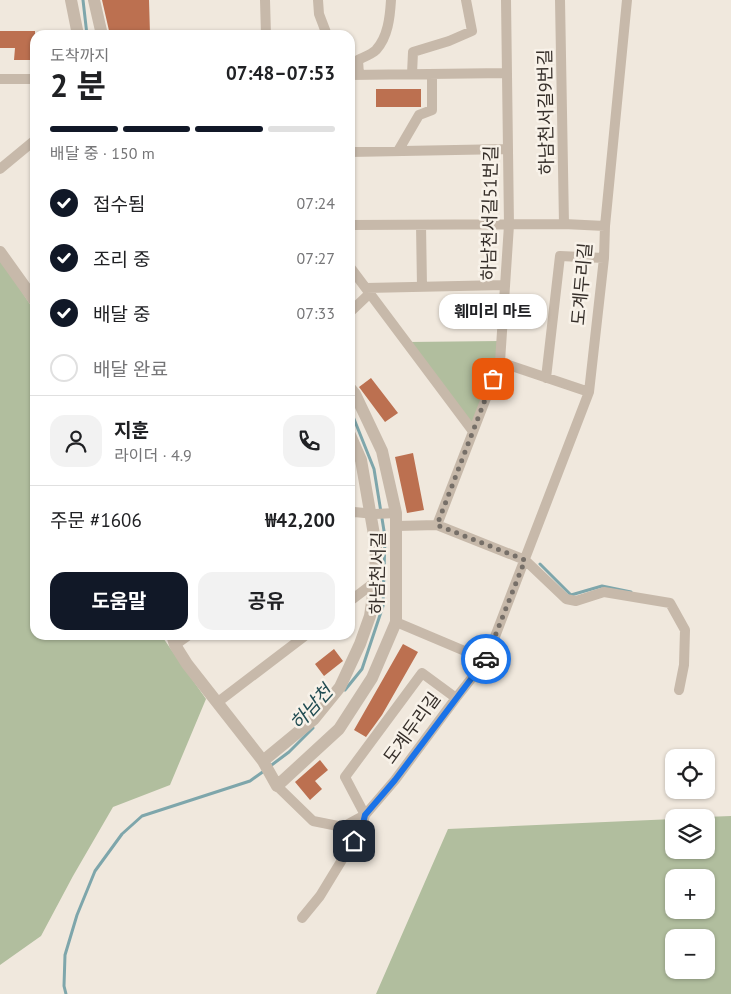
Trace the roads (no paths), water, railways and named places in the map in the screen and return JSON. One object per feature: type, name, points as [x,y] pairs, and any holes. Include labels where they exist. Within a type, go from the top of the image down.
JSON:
[{"type":"street","points":[[71,0],[77,30]]},
{"type":"street","points":[[94,0],[101,30]]},
{"type":"street","points":[[265,0],[266,30]]},
{"type":"street","points":[[318,0],[319,14],[325,30]]},
{"type":"street","points":[[355,71],[358,60],[375,51],[387,28],[390,18],[391,0]]},
{"type":"street","points":[[412,74],[412,52],[448,41],[472,31],[466,0]]},
{"type":"street","name":"하남천서길51번길","points":[[437,525],[472,430],[500,362],[509,224],[506,0]]},
{"type":"street","name":"하남천서길9번길","points":[[560,0],[564,224]]},
{"type":"street","name":"도계두리길","points":[[274,782],[313,821],[343,827],[365,815],[395,780],[486,660],[589,392],[604,258],[605,226],[627,0]]},
{"type":"street","points":[[355,75],[507,73]]},
{"type":"street","points":[[398,151],[419,116],[432,110],[432,74]]},
{"type":"street","points":[[0,79],[30,79]]},
{"type":"street","points":[[0,169],[30,144]]},
{"type":"street","points":[[355,152],[508,149]]},
{"type":"street","points":[[355,225],[564,224],[605,226]]},
{"type":"street","points":[[421,225],[422,286]]},
{"type":"street","points":[[0,252],[30,294]]},
{"type":"street","points":[[546,378],[560,256],[604,258]]},
{"type":"street","points":[[355,274],[472,430]]},
{"type":"street","points":[[355,306],[368,291],[422,286],[505,285]]},
{"type":"street","points":[[500,362],[589,392]]},
{"type":"street","name":"하남천서길","points":[[274,782],[339,729],[372,678],[396,622],[394,517],[382,451],[355,394]]},
{"type":"street","points":[[264,762],[314,720],[340,687],[360,644],[370,616],[375,582],[376,546],[373,514],[360,460],[355,448]]},
{"type":"street","points":[[355,512],[437,525],[525,560],[566,599],[576,601],[604,592],[670,603],[685,630],[684,665],[678,690]]},
{"type":"street","points":[[355,597],[375,582]]},
{"type":"street","points":[[396,622],[486,660]]},
{"type":"street","points":[[173,640],[187,664],[264,762],[274,782]]},
{"type":"street","points":[[218,702],[299,640]]},
{"type":"street","points":[[365,815],[345,777],[422,673],[456,698]]},
{"type":"street","name":"도계두리길","points":[[302,918],[320,896],[362,828],[365,815]]},
{"type":"waterway","name":"하남천","points":[[83,0],[86,30]]},
{"type":"waterway","name":"하남천","points":[[345,690],[362,669],[383,606],[385,537],[374,469],[355,422]]},
{"type":"waterway","points":[[540,564],[571,595],[602,586],[631,592]]},
{"type":"waterway","name":"하남천","points":[[269,767],[289,752],[313,728]]},
{"type":"waterway","name":"하남천","points":[[66,994],[64,986],[65,955],[77,915],[95,871],[122,834],[142,816],[250,781],[264,771]]},
{"type":"place","name":"훼미리 마트","points":[[493,379]]}]
